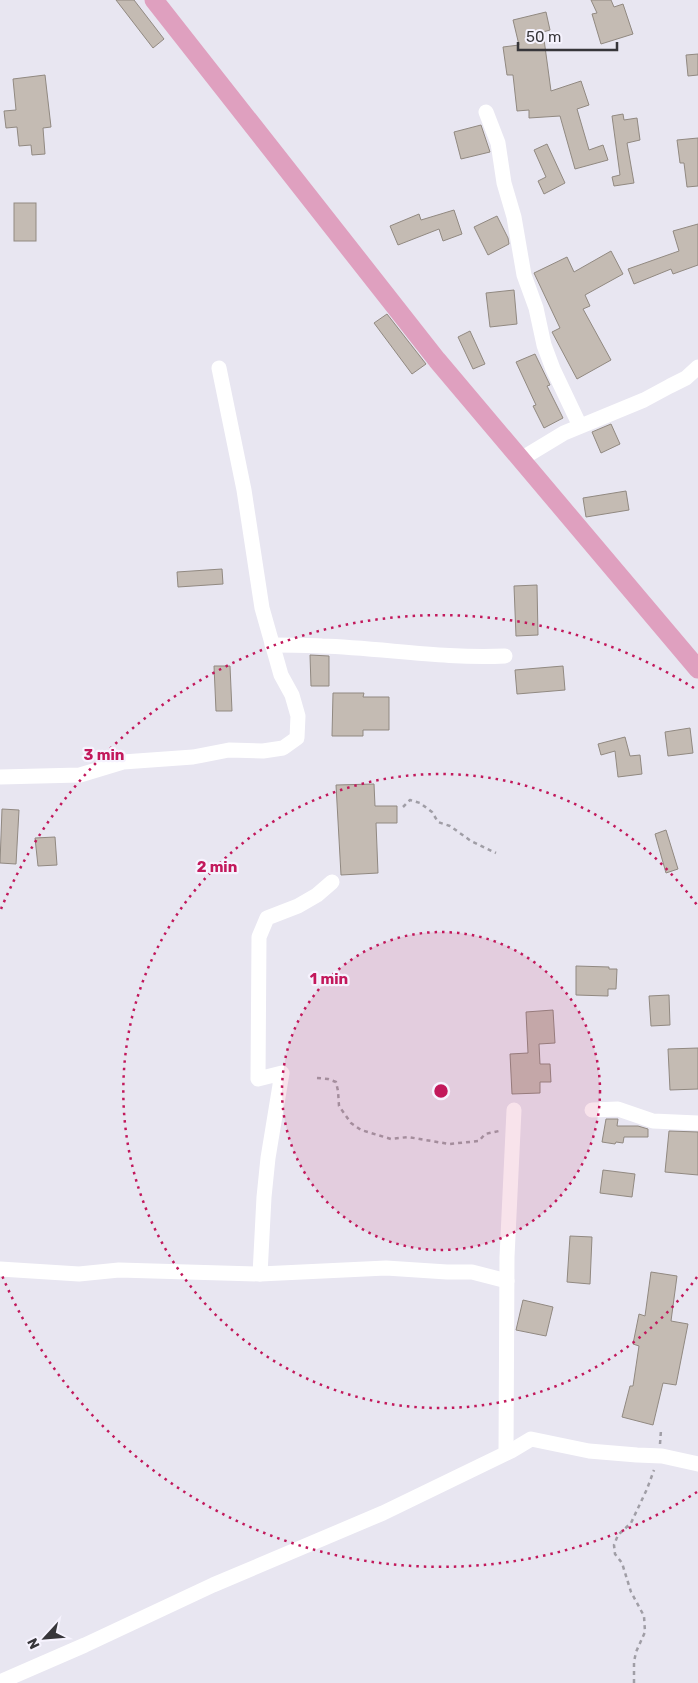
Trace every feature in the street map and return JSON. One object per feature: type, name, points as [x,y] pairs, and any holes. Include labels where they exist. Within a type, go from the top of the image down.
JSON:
[{"type":"main road","points":[[154,0],[437,360],[698,669]]},
{"type":"street","points":[[486,112],[498,143],[504,182],[514,217],[524,275],[536,308],[544,345],[552,369],[580,426]]},
{"type":"street","points":[[0,777],[80,775],[123,762],[193,757],[229,750],[264,751],[283,748],[297,738],[298,716],[292,695],[281,675],[262,608],[244,490],[219,368]]},
{"type":"street","points":[[521,459],[564,433],[644,400],[686,378],[698,368]]},
{"type":"street","points":[[272,645],[321,646],[482,657],[505,656]]},
{"type":"street","points":[[260,1274],[268,1158],[282,1073],[258,1079],[259,937],[267,918],[298,906],[317,895],[332,882]]},
{"type":"street","points":[[592,1110],[618,1109],[653,1121],[698,1124]]},
{"type":"street","points":[[506,1453],[507,1281],[514,1110]]},
{"type":"street","points":[[0,1269],[79,1274],[119,1270],[260,1274],[386,1268],[472,1272],[507,1281]]},
{"type":"street","points":[[0,1682],[85,1645],[213,1585],[383,1513],[531,1439],[589,1451],[662,1456],[698,1464]]},
{"type":"path","points":[[404,807],[410,800],[420,803],[432,812],[438,822],[450,826],[471,841],[496,853]]},
{"type":"path","points":[[317,1078],[336,1082],[339,1106],[351,1123],[361,1130],[391,1139],[408,1137],[449,1144],[472,1142],[479,1140],[484,1134],[496,1133],[512,1128]]},
{"type":"path","points":[[634,1683],[636,1652],[645,1632],[644,1616],[631,1592],[622,1563],[615,1554],[614,1545],[618,1536],[631,1523],[662,1456],[661,1430]]},
{"type":"building","points":[[116,0],[134,0],[164,39],[153,48]]},
{"type":"building","points":[[591,0],[611,0],[614,7],[623,4],[633,34],[601,44],[592,14],[597,13]]},
{"type":"building","points":[[546,12],[550,30],[543,32],[551,91],[581,81],[589,105],[577,109],[589,150],[603,145],[608,160],[575,169],[560,116],[529,118],[529,110],[517,111],[513,75],[507,75],[503,47],[519,45],[513,20]]},
{"type":"building","points":[[698,54],[698,75],[688,76],[686,55]]},
{"type":"building","points":[[45,75],[51,127],[43,128],[45,154],[32,155],[31,145],[19,146],[17,127],[6,128],[4,111],[16,110],[13,79]]},
{"type":"building","points":[[623,114],[624,120],[637,118],[640,140],[627,143],[634,183],[614,186],[612,177],[620,175],[612,116]]},
{"type":"building","points":[[481,125],[490,152],[461,159],[454,132]]},
{"type":"building","points":[[698,138],[698,186],[687,187],[684,163],[680,163],[677,140]]},
{"type":"building","points":[[547,144],[565,183],[544,194],[538,181],[546,177],[534,150]]},
{"type":"building","points":[[14,203],[36,203],[36,241],[14,241]]},
{"type":"building","points":[[454,210],[462,234],[443,241],[439,229],[398,245],[390,226],[419,214],[421,220]]},
{"type":"building","points":[[497,216],[509,244],[488,255],[474,227]]},
{"type":"building","points":[[698,224],[698,265],[673,274],[671,269],[634,284],[628,269],[679,251],[673,231]]},
{"type":"building","points":[[611,251],[623,274],[585,295],[590,306],[583,309],[611,360],[577,379],[552,332],[560,328],[534,273],[567,257],[574,272]]},
{"type":"building","points":[[514,290],[517,324],[490,327],[486,293]]},
{"type":"building","points":[[387,314],[426,364],[412,374],[374,323]]},
{"type":"building","points":[[470,331],[485,364],[473,369],[458,337]]},
{"type":"building","points":[[535,354],[550,385],[547,386],[563,418],[544,428],[533,406],[536,405],[516,362]]},
{"type":"building","points":[[611,424],[620,444],[601,453],[592,432]]},
{"type":"building","points":[[626,491],[629,510],[586,517],[583,498]]},
{"type":"building","points":[[222,569],[223,584],[178,587],[177,572]]},
{"type":"building","points":[[537,585],[538,635],[516,636],[514,586]]},
{"type":"building","points":[[310,655],[329,656],[329,686],[311,686]]},
{"type":"building","points":[[214,666],[230,666],[232,711],[216,711]]},
{"type":"building","points":[[563,666],[565,690],[517,694],[515,670]]},
{"type":"building","points":[[333,693],[364,693],[363,697],[389,697],[389,730],[363,730],[363,736],[332,736]]},
{"type":"building","points":[[690,728],[693,753],[668,756],[665,732]]},
{"type":"building","points":[[625,737],[630,756],[640,755],[642,774],[618,777],[615,751],[601,755],[598,744]]},
{"type":"building","points":[[374,784],[375,806],[397,806],[397,823],[376,823],[378,873],[341,875],[336,785]]},
{"type":"building","points":[[2,809],[19,810],[16,864],[0,863]]},
{"type":"building","points":[[666,830],[678,869],[666,873],[655,834]]},
{"type":"building","points":[[55,837],[57,865],[38,866],[35,838]]},
{"type":"building","points":[[576,966],[617,969],[616,989],[608,989],[608,996],[576,995]]},
{"type":"building","points":[[669,995],[670,1025],[651,1026],[649,996]]},
{"type":"building","points":[[553,1010],[555,1043],[539,1044],[540,1064],[550,1064],[551,1082],[540,1082],[540,1093],[512,1094],[510,1054],[528,1053],[526,1012]]},
{"type":"building","points":[[698,1048],[698,1089],[670,1090],[668,1049]]},
{"type":"building","points":[[606,1119],[618,1119],[617,1126],[638,1126],[648,1129],[648,1137],[624,1137],[623,1143],[616,1142],[615,1144],[602,1142]]},
{"type":"building","points":[[669,1131],[698,1132],[698,1175],[665,1172]]},
{"type":"building","points":[[603,1170],[635,1174],[632,1197],[600,1193]]},
{"type":"building","points":[[570,1236],[592,1237],[590,1284],[567,1282]]},
{"type":"building","points":[[651,1272],[677,1276],[671,1321],[688,1324],[676,1385],[663,1383],[653,1425],[622,1417],[630,1386],[633,1386],[639,1346],[633,1344],[639,1314],[645,1316]]},
{"type":"building","points":[[523,1300],[553,1307],[546,1336],[516,1330]]}]
